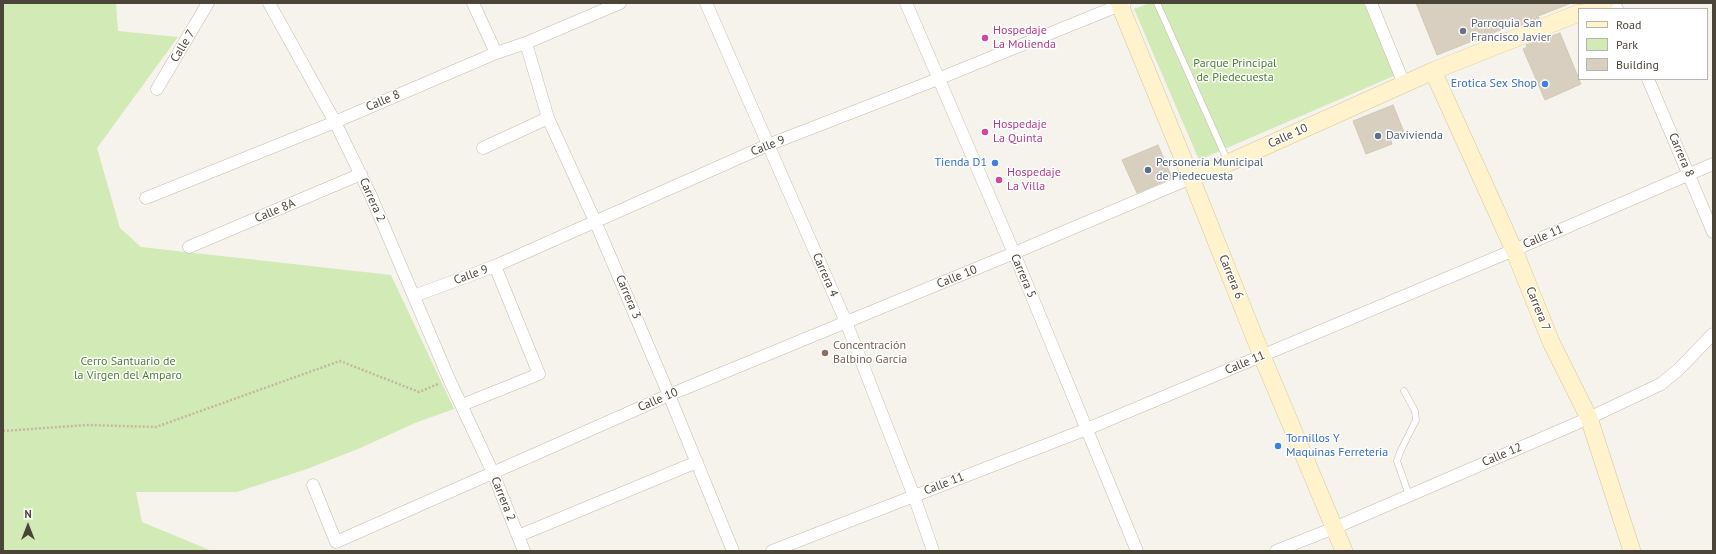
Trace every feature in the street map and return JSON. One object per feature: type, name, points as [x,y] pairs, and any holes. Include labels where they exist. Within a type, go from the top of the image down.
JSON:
[{"type":"street","name":"Calle 7","points":[[157,89],[208,3]]},
{"type":"street","name":"Carrera 2","points":[[269,3],[335,122],[361,174],[449,379],[492,473],[524,551]]},
{"type":"street","points":[[473,3],[496,53]]},
{"type":"street","name":"Calle 8","points":[[146,198],[335,122],[496,53],[526,43],[620,3]]},
{"type":"street","name":"Carrera 4","points":[[706,3],[846,322],[914,496],[933,551]]},
{"type":"street","name":"Carrera 5","points":[[906,3],[1014,253],[1137,551]]},
{"type":"street","points":[[1371,3],[1404,84]]},
{"type":"street","points":[[1592,8],[1605,3]]},
{"type":"street","name":"Calle 9","points":[[414,296],[495,266],[768,145],[938,79],[1121,4]]},
{"type":"street","name":"Carrera 6","points":[[1121,4],[1262,356],[1344,551]]},
{"type":"street","name":"Calle 10","points":[[313,485],[336,542],[670,395],[1228,163],[1433,71],[1578,13]]},
{"type":"street","name":"Carrera 3","points":[[526,43],[548,118],[595,221],[670,395],[733,551]]},
{"type":"street","name":"Carrera 7","points":[[1433,71],[1514,250],[1551,342],[1588,418],[1632,551]]},
{"type":"street","name":"Carrera 8","points":[[1648,80],[1713,232]]},
{"type":"street","points":[[484,148],[548,118]]},
{"type":"street","name":"Calle 11","points":[[772,551],[1087,429],[1514,250],[1713,164]]},
{"type":"street","name":"Calle 8A","points":[[189,248],[361,174]]},
{"type":"street","points":[[462,405],[539,374],[495,266]]},
{"type":"street","name":"Calle 12","points":[[1276,551],[1334,528],[1588,418],[1661,384],[1678,370],[1713,334]]},
{"type":"street","points":[[518,536],[697,462]]},
{"type":"lane","points":[[1158,3],[1228,163]]},
{"type":"lane","points":[[1404,390],[1415,411],[1416,420],[1397,461],[1409,495]]},
{"type":"path","points":[[3,431],[87,425],[156,427],[340,361],[419,392],[449,379]]},
{"type":"green space","name":"Cerro Santuario de la Virgen del Amparo","points":[[3,3],[116,3],[118,31],[178,37],[97,148],[120,228],[141,247],[391,275],[454,409],[415,423],[358,449],[307,469],[237,492],[136,492],[142,522],[212,551],[3,551]]},
{"type":"green space","name":"Parque Principal de Piedecuesta","points":[[1150,3],[1364,3],[1396,75],[1199,160],[1134,9]]},
{"type":"building","name":"Parroquia San Francisco Javier","points":[[1416,3],[1569,4],[1538,16],[1539,18],[1519,26],[1518,23],[1437,55]]},
{"type":"building","points":[[1560,33],[1578,80],[1581,84],[1545,100],[1523,49],[1527,47],[1526,45]]},
{"type":"building","points":[[1393,105],[1404,132],[1390,138],[1392,144],[1366,154],[1353,121]]},
{"type":"building","name":"Personería Municipal de Piedecuesta","points":[[1158,145],[1172,178],[1137,193],[1122,160]]},
{"type":"place","name":"Parroquia San Francisco Javier","points":[[1463,31]]},
{"type":"place","name":"Hospedaje La Molienda","points":[[985,38]]},
{"type":"place","name":"Erotica Sex Shop","points":[[1545,84]]},
{"type":"place","name":"Hospedaje La Quinta","points":[[985,132]]},
{"type":"place","name":"Davivienda","points":[[1378,136]]},
{"type":"place","name":"Tienda D1","points":[[995,163]]},
{"type":"place","name":"Personería Municipal de Piedecuesta","points":[[1148,170]]},
{"type":"place","name":"Hospedaje La Villa","points":[[999,180]]},
{"type":"place","name":"Concentración Balbino Garcia","points":[[825,353]]},
{"type":"place","name":"Tornillos Y Maquinas Ferreteria","points":[[1278,446]]}]
